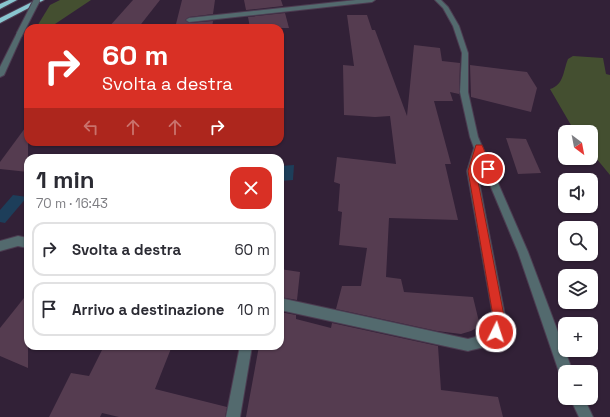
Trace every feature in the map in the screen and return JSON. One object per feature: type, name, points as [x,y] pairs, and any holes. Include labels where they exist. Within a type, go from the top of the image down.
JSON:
[{"type":"highway","points":[[0,7],[14,0]]},
{"type":"highway","points":[[0,21],[41,0]]},
{"type":"street","points":[[25,24],[37,0]]},
{"type":"street","points":[[189,20],[372,0]]},
{"type":"street","points":[[438,0],[445,7],[456,26],[465,53],[464,92],[474,137],[523,252],[563,365]]},
{"type":"street","points":[[0,75],[24,25]]},
{"type":"street","points":[[284,305],[468,345],[486,340],[496,332],[498,316],[472,171],[479,148]]},
{"type":"street","points":[[0,246],[18,241],[24,242]]},
{"type":"street","points":[[233,417],[245,350]]},
{"type":"street","points":[[580,405],[586,417]]},
{"type":"green space","points":[[60,0],[91,0],[55,24],[38,24],[50,5]]},
{"type":"green space","points":[[573,56],[603,58],[606,74],[610,75],[610,175],[598,160],[598,125],[571,125],[550,89],[555,87],[561,81],[568,59]]},
{"type":"water","points":[[294,165],[293,180],[284,181],[284,166]]},
{"type":"water","points":[[13,195],[24,197],[24,201],[5,223],[0,222],[0,210]]},
{"type":"building","points":[[133,0],[160,0],[141,24],[112,24]]},
{"type":"building","points":[[182,0],[215,0],[213,14],[189,17],[185,20],[189,23],[213,21],[213,24],[176,24]]},
{"type":"building","points":[[244,0],[281,0],[283,6],[246,10]]},
{"type":"building","points":[[285,13],[289,28],[284,28],[284,24],[249,24],[248,17]]},
{"type":"building","points":[[347,15],[367,15],[372,30],[375,30],[407,116],[414,45],[440,48],[442,61],[460,63],[459,94],[450,92],[453,101],[434,101],[451,164],[445,164],[458,220],[389,218],[386,277],[401,279],[404,292],[473,297],[480,326],[471,331],[461,334],[437,331],[336,309],[342,286],[361,286],[367,248],[339,245],[342,212],[338,211],[340,184],[334,182],[337,157],[396,164],[390,116],[375,117],[344,115],[343,65],[354,66]]},
{"type":"building","points":[[470,65],[527,72],[537,88],[531,112],[471,97]]},
{"type":"building","points":[[24,129],[24,146],[28,146],[28,154],[24,154],[24,172],[0,169],[0,162]]},
{"type":"building","points":[[506,138],[526,139],[541,173],[518,174]]},
{"type":"building","points":[[284,270],[300,272],[297,300],[284,298]]},
{"type":"building","points":[[24,298],[24,350],[28,350],[28,368],[0,356],[0,328]]},
{"type":"building","points":[[284,313],[296,315],[296,319],[331,328],[332,323],[438,346],[441,390],[498,397],[503,417],[246,417],[258,350],[284,350]]},
{"type":"building","points":[[102,350],[170,350],[155,389],[227,407],[225,417],[119,417],[102,413],[100,417],[49,417],[71,373],[89,376]]},
{"type":"route","points":[[488,169],[479,148],[472,171],[498,316],[496,332]]}]
